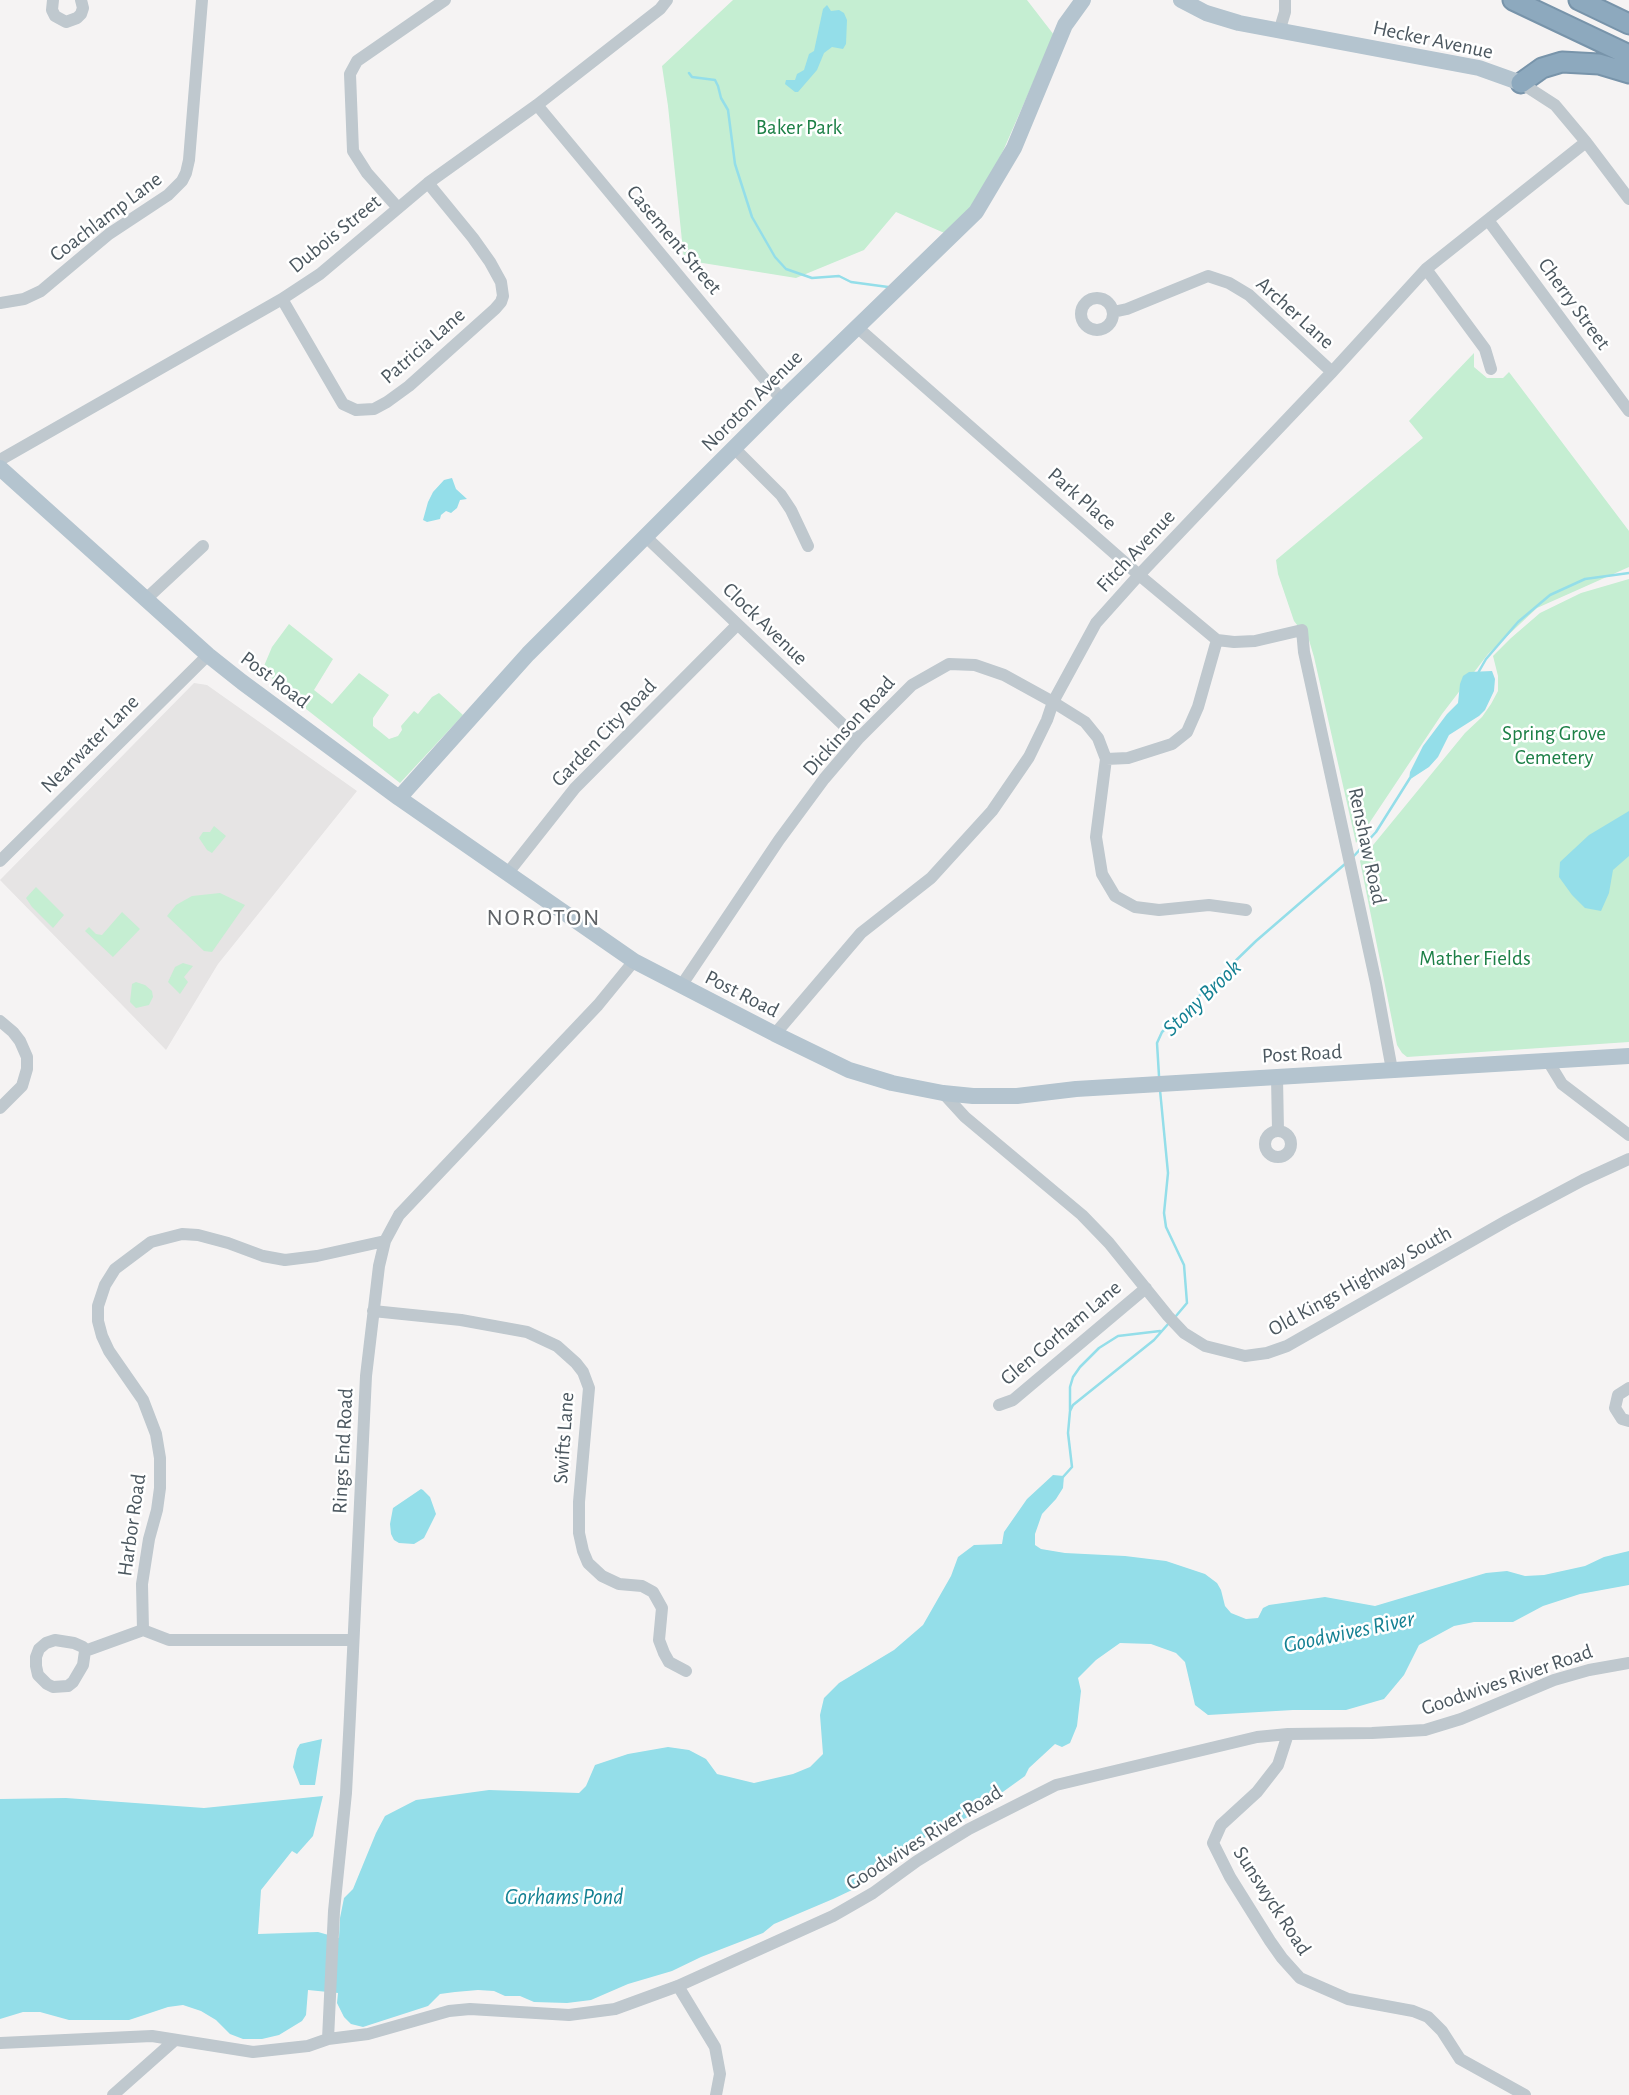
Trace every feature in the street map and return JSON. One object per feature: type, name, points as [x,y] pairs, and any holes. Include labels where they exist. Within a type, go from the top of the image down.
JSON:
[{"type":"highway","points":[[1513,0],[1629,55]]},
{"type":"highway","points":[[1579,0],[1629,24]]},
{"type":"highway","points":[[1521,83],[1542,68],[1562,62],[1599,64],[1629,73]]},
{"type":"main road","name":"Noroton Avenue","points":[[399,798],[528,654],[782,400],[976,212],[1014,148],[1065,25],[1083,0]]},
{"type":"main road","name":"Hecker Avenue","points":[[1181,0],[1206,13],[1279,32],[1479,68],[1521,83]]},
{"type":"main road","name":"Post Road","points":[[0,468],[208,654],[399,798],[635,961],[849,1070],[892,1083],[943,1093],[1017,1096],[1076,1089],[1629,1056]]},
{"type":"street","points":[[53,0],[52,10],[55,16],[65,22],[77,18],[81,13],[81,0]]},
{"type":"street","name":"Coachlamp Lane","points":[[0,303],[24,299],[41,290],[109,234],[168,195],[182,181],[188,160],[202,0]]},
{"type":"street","points":[[398,208],[366,173],[353,150],[350,74],[357,61],[445,0]]},
{"type":"street","name":"Dubois Street","points":[[0,460],[282,299],[344,255],[428,183],[537,105],[660,9],[667,0]]},
{"type":"street","points":[[1279,32],[1285,12],[1285,0]]},
{"type":"street","name":"Hecker Avenue","points":[[1521,83],[1555,105],[1629,199]]},
{"type":"street","name":"Casement Street","points":[[537,105],[782,400]]},
{"type":"street","name":"Fitch Avenue","points":[[775,1034],[861,933],[931,878],[992,811],[1029,757],[1053,702],[1096,623],[1139,575],[1426,269],[1586,142]]},
{"type":"street","name":"Patricia Lane","points":[[282,299],[343,404],[356,410],[374,409],[409,386],[495,309],[503,296],[501,282],[490,262],[428,183]]},
{"type":"street","name":"Cherry Street","points":[[1488,220],[1629,411]]},
{"type":"street","points":[[1426,269],[1485,349],[1491,369]]},
{"type":"street","name":"Archer Lane","points":[[1113,312],[1127,309],[1208,276],[1229,283],[1249,295],[1332,372]]},
{"type":"street","name":"Park Place","points":[[858,328],[1139,575],[1217,640]]},
{"type":"street","points":[[734,448],[781,495],[808,546]]},
{"type":"street","name":"Clock Avenue","points":[[646,537],[858,739]]},
{"type":"street","points":[[146,599],[203,546]]},
{"type":"street","name":"Garden City Road","points":[[507,874],[575,788],[737,625]]},
{"type":"street","name":"Renshaw Road","points":[[1217,640],[1255,641],[1302,630],[1304,652],[1376,983],[1392,1070]]},
{"type":"street","points":[[1217,640],[1198,706],[1187,732],[1172,744],[1128,758],[1106,759],[1096,837],[1102,874],[1115,896],[1135,907],[1159,910],[1209,905],[1247,910]]},
{"type":"street","name":"Nearwater Lane","points":[[0,861],[208,654]]},
{"type":"street","name":"Dickinson Road","points":[[681,986],[779,840],[824,779],[858,739],[912,685],[949,664],[975,665],[1004,675],[1053,702],[1085,722],[1098,738],[1106,759]]},
{"type":"street","name":"Rings End Road","points":[[328,2039],[334,1911],[346,1781],[366,1376],[373,1311],[385,1241],[399,1215],[591,1013],[635,961]]},
{"type":"street","points":[[0,1021],[20,1041],[27,1058],[22,1086],[0,1108]]},
{"type":"street","points":[[1548,1061],[1562,1084],[1629,1135]]},
{"type":"street","points":[[1277,1077],[1278,1130]]},
{"type":"street","name":"Old Kings Highway South","points":[[943,1093],[965,1116],[1082,1215],[1109,1242],[1171,1320],[1196,1341],[1232,1354],[1256,1355],[1276,1351],[1307,1336],[1540,1203],[1629,1159]]},
{"type":"street","name":"Harbor Road","points":[[143,1630],[142,1584],[159,1499],[160,1458],[156,1434],[143,1399],[102,1336],[98,1306],[105,1285],[115,1269],[150,1242],[182,1234],[198,1235],[263,1256],[285,1260],[385,1241]]},
{"type":"street","name":"Glen Gorham Lane","points":[[999,1405],[1013,1400],[1146,1288]]},
{"type":"street","name":"Swifts Lane","points":[[373,1311],[461,1320],[527,1332],[557,1346],[576,1363],[589,1388],[579,1502],[579,1533],[583,1551],[588,1563],[602,1576],[619,1584],[642,1587],[653,1592],[662,1608],[659,1640],[664,1653],[669,1662],[686,1671]]},
{"type":"street","points":[[1629,1388],[1618,1395],[1615,1408],[1622,1419],[1629,1421]]},
{"type":"street","points":[[85,1651],[143,1630],[169,1640],[353,1640]]},
{"type":"street","name":"Goodwives River Road","points":[[0,2043],[152,2036],[253,2052],[308,2046],[328,2039],[368,2034],[449,2011],[569,2015],[615,2009],[678,1986],[833,1916],[873,1893],[934,1850],[1040,1791],[1084,1777],[1257,1737],[1425,1730],[1461,1719],[1554,1680],[1629,1663]]},
{"type":"street","name":"Sunswyck Road","points":[[1288,1734],[1278,1765],[1256,1792],[1221,1825],[1213,1843],[1230,1877],[1270,1941],[1300,1978],[1348,1998],[1413,2011],[1428,2017],[1442,2031],[1460,2059],[1525,2095]]},
{"type":"street","points":[[678,1986],[715,2047],[720,2074],[716,2095]]},
{"type":"street","points":[[113,2095],[175,2040]]},
{"type":"shaded area","points":[[194,683],[207,685],[357,791],[218,964],[166,1050],[0,880]]},
{"type":"green space","name":"Baker Park","points":[[733,0],[1027,0],[1054,35],[1003,151],[978,198],[949,235],[896,212],[864,250],[796,278],[684,260],[662,66]]},
{"type":"green space","points":[[1474,353],[1474,367],[1487,378],[1503,378],[1509,372],[1629,531],[1629,567],[1537,608],[1488,654],[1442,714],[1356,843],[1314,657],[1309,640],[1294,621],[1276,560],[1423,438],[1409,421]]},
{"type":"green space","points":[[1629,579],[1629,1042],[1407,1057],[1397,1045],[1360,861],[1491,704],[1498,691],[1498,676],[1493,656],[1540,613],[1581,593]]},
{"type":"green space","points":[[289,624],[333,659],[314,690],[332,704],[359,673],[389,695],[373,718],[373,726],[389,739],[398,736],[402,730],[401,726],[414,711],[418,714],[432,697],[439,693],[463,715],[400,783],[274,681],[264,666],[272,647]]},
{"type":"green space","points":[[214,826],[226,836],[212,853],[199,838],[203,832],[210,832]]},
{"type":"green space","points":[[36,887],[64,915],[53,928],[26,898]]},
{"type":"green space","points":[[220,893],[245,905],[212,952],[204,951],[167,916],[176,905],[192,896]]},
{"type":"green space","points":[[122,912],[140,929],[113,957],[85,931],[89,927],[96,934],[102,935]]},
{"type":"green space","points":[[183,963],[193,966],[184,977],[188,982],[180,994],[168,982],[175,967]]},
{"type":"green space","points":[[136,982],[152,991],[153,997],[149,1005],[136,1008],[130,1002],[132,984]]},
{"type":"water","points":[[827,5],[831,11],[839,10],[844,13],[847,20],[846,44],[843,49],[832,47],[824,53],[817,70],[798,92],[795,92],[785,84],[786,80],[795,80],[797,74],[804,70],[809,54],[814,51],[823,9]]},
{"type":"water","points":[[452,478],[456,489],[467,499],[460,500],[457,508],[451,513],[446,511],[440,519],[427,522],[423,520],[433,492],[444,480]]},
{"type":"water","points":[[1492,671],[1495,679],[1494,691],[1485,710],[1449,735],[1438,757],[1429,767],[1409,780],[1410,772],[1423,746],[1458,703],[1463,676],[1469,672]]},
{"type":"water","points":[[1629,811],[1629,856],[1613,870],[1609,893],[1601,911],[1585,908],[1559,877],[1560,862],[1589,835]]},
{"type":"water","name":"Gorhams Pond","points":[[1053,1475],[1064,1476],[1063,1488],[1042,1514],[1035,1534],[1035,1545],[1041,1549],[1065,1553],[1166,1561],[1205,1574],[1217,1583],[1225,1606],[1231,1613],[1246,1619],[1258,1618],[1263,1608],[1269,1605],[1325,1597],[1375,1606],[1486,1573],[1507,1571],[1525,1576],[1544,1575],[1585,1566],[1604,1557],[1629,1551],[1629,1585],[1580,1594],[1543,1606],[1513,1622],[1474,1622],[1454,1626],[1419,1645],[1404,1675],[1384,1699],[1346,1710],[1208,1715],[1195,1705],[1185,1662],[1176,1653],[1151,1644],[1120,1643],[1096,1660],[1078,1678],[1081,1691],[1077,1726],[1070,1743],[1062,1747],[1055,1744],[1029,1768],[1025,1776],[968,1817],[888,1855],[852,1890],[774,1924],[763,1933],[672,1971],[628,1984],[591,2000],[567,2003],[534,2002],[494,1991],[455,1992],[440,1994],[428,2006],[363,2027],[351,2024],[344,2017],[337,2003],[338,1993],[308,1990],[306,2015],[302,2021],[279,2035],[262,2039],[243,2039],[230,2034],[216,2020],[183,2005],[129,2020],[69,2020],[40,2012],[23,2012],[0,2019],[0,1799],[66,1798],[204,1808],[323,1796],[313,1836],[297,1854],[292,1851],[261,1890],[258,1934],[318,1932],[339,1938],[344,1898],[353,1889],[385,1816],[416,1800],[489,1790],[579,1793],[586,1786],[595,1765],[628,1754],[668,1747],[689,1750],[706,1759],[717,1774],[754,1783],[810,1767],[823,1754],[820,1715],[824,1698],[839,1683],[894,1650],[923,1625],[951,1576],[958,1557],[974,1545],[1002,1544],[1004,1532],[1027,1499]]},
{"type":"water","points":[[421,1489],[430,1497],[436,1514],[424,1538],[414,1544],[399,1543],[391,1534],[393,1508]]},
{"type":"water","points":[[322,1739],[315,1785],[300,1785],[293,1767],[297,1749],[300,1744]]},
{"type":"waterway","points":[[689,73],[692,77],[715,80],[718,86],[728,110],[735,164],[752,217],[775,257],[786,269],[812,278],[839,276],[851,282],[888,287]]},
{"type":"waterway","name":"Stony Brook","points":[[1478,673],[1486,659],[1518,622],[1550,595],[1585,579],[1629,573]]},
{"type":"waterway","name":"Stony Brook","points":[[1353,857],[1376,832],[1410,778]]},
{"type":"waterway","name":"Stony Brook","points":[[1159,1076],[1157,1043],[1162,1032],[1256,941],[1345,864]]},
{"type":"waterway","name":"Stony Brook","points":[[1160,1090],[1168,1173],[1164,1213],[1166,1227],[1184,1265],[1187,1303],[1176,1316]]},
{"type":"waterway","name":"Stony Brook","points":[[1063,1477],[1072,1467],[1068,1433],[1073,1405],[1154,1340],[1169,1323]]},
{"type":"waterway","points":[[1070,1410],[1073,1377],[1099,1348],[1118,1336],[1160,1331]]},
{"type":"district","name":"NOROTON","points":[[544,918]]},
{"type":"park label","name":"Spring Grove Cemetery","points":[[1554,746]]},
{"type":"park label","name":"Mather Fields","points":[[1475,959]]},
{"type":"water label","name":"Goodwives River","points":[[1349,1632]]}]
